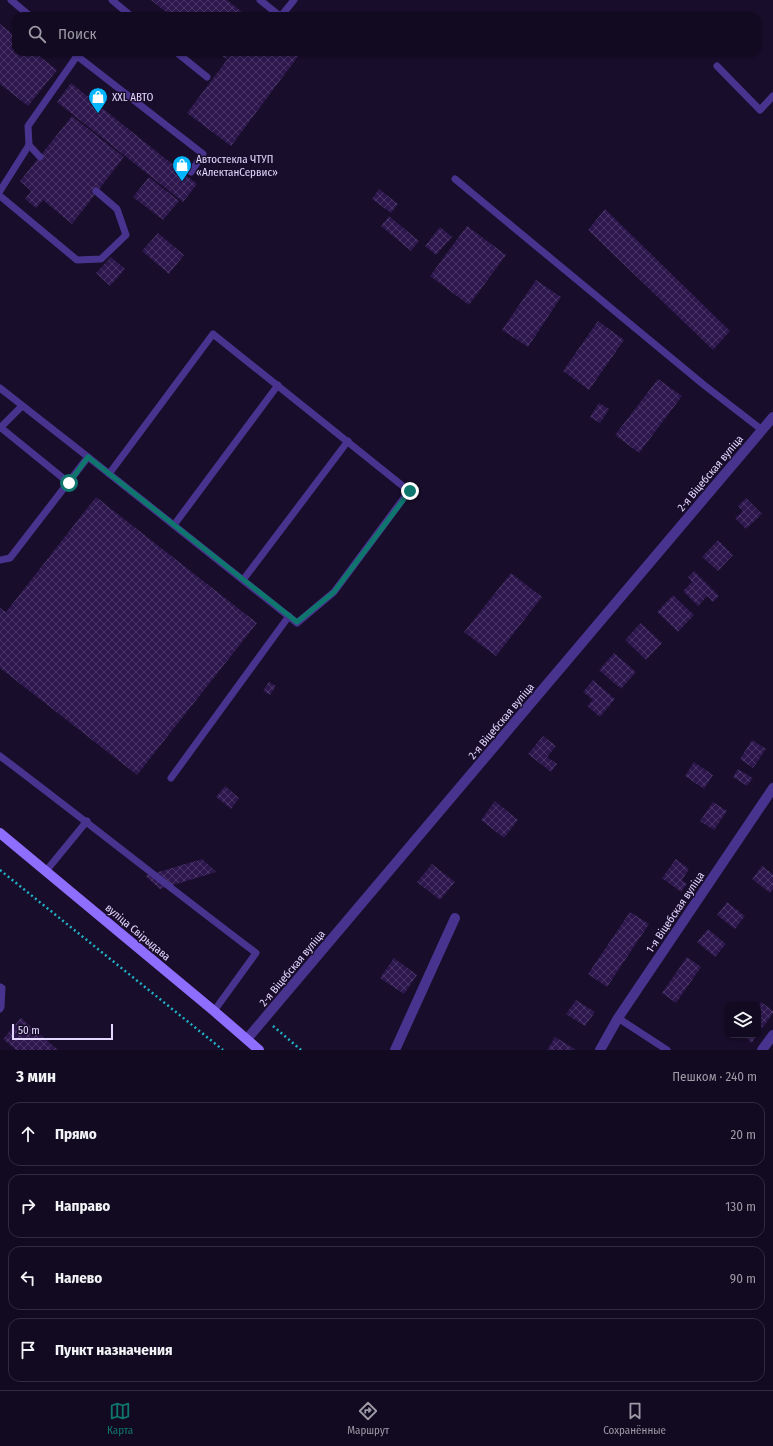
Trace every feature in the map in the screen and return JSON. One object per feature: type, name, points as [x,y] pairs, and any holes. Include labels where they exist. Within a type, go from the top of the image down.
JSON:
[{"type":"main road","name":"вуліца Свірыдава","points":[[0,833],[259,1050]]},
{"type":"street","name":"2-я Віцебская вуліца","points":[[247,1039],[773,417]]},
{"type":"street","name":"1-я Віцебская вуліца","points":[[600,1050],[618,1018],[773,788]]},
{"type":"street","points":[[395,1050],[455,918]]},
{"type":"street","points":[[762,1050],[773,1035]]},
{"type":"lane","points":[[11,0],[25,12]]},
{"type":"lane","points":[[112,0],[126,12]]},
{"type":"lane","points":[[260,0],[275,12]]},
{"type":"lane","points":[[284,12],[294,0]]},
{"type":"lane","points":[[0,191],[29,145],[28,126],[74,56]]},
{"type":"lane","points":[[78,56],[203,154],[191,172]]},
{"type":"lane","points":[[181,56],[207,77]]},
{"type":"lane","points":[[718,66],[760,110],[773,96]]},
{"type":"lane","points":[[29,145],[40,157]]},
{"type":"lane","points":[[455,179],[704,385],[762,430]]},
{"type":"lane","points":[[0,196],[77,260],[101,259],[126,235],[117,209],[96,191]]},
{"type":"lane","points":[[0,388],[22,406],[297,622],[334,592],[410,491],[213,334],[109,474]]},
{"type":"lane","points":[[174,525],[278,385]]},
{"type":"lane","points":[[22,406],[0,427],[69,483]]},
{"type":"lane","points":[[243,580],[348,441]]},
{"type":"lane","points":[[0,560],[10,558],[88,457]]},
{"type":"lane","points":[[170,778],[289,616]]},
{"type":"lane","points":[[0,756],[87,821],[256,953],[214,1011]]},
{"type":"lane","points":[[46,871],[87,821]]},
{"type":"lane","points":[[0,987],[2,988],[0,1009]]},
{"type":"lane","points":[[618,1018],[667,1050]]},
{"type":"path","points":[[0,870],[223,1050]]},
{"type":"path","points":[[265,1019],[301,1050]]},
{"type":"building","points":[[151,0],[227,0],[242,12],[166,12]]},
{"type":"building","points":[[0,24],[12,34],[12,56],[39,56],[57,70],[28,106],[0,84]]},
{"type":"building","points":[[230,56],[298,56],[231,146],[187,113]]},
{"type":"building","points":[[71,83],[197,184],[183,202],[57,102]]},
{"type":"building","points":[[72,116],[124,157],[72,224],[43,200],[36,208],[25,199],[31,191],[20,181]]},
{"type":"building","points":[[149,177],[179,201],[163,220],[133,197]]},
{"type":"building","points":[[379,189],[398,204],[391,213],[372,199]]},
{"type":"building","points":[[605,209],[730,331],[713,350],[588,230]]},
{"type":"building","points":[[389,216],[419,241],[411,251],[381,226]]},
{"type":"building","points":[[467,226],[506,255],[469,305],[430,276]]},
{"type":"building","points":[[440,227],[452,237],[436,255],[425,246]]},
{"type":"building","points":[[158,233],[184,255],[169,274],[142,251]]},
{"type":"building","points":[[111,257],[125,269],[110,286],[96,273]]},
{"type":"building","points":[[536,280],[561,297],[528,347],[502,330]]},
{"type":"building","points":[[598,321],[624,340],[589,390],[563,371]]},
{"type":"building","points":[[658,379],[682,396],[639,453],[615,435]]},
{"type":"building","points":[[599,403],[609,409],[600,423],[590,417]]},
{"type":"building","points":[[96,497],[257,623],[137,775],[0,668],[0,608],[6,612]]},
{"type":"building","points":[[746,498],[762,514],[746,529],[735,518],[743,511],[738,506]]},
{"type":"building","points":[[718,540],[733,555],[718,571],[702,557]]},
{"type":"building","points":[[694,571],[719,596],[713,602],[707,596],[698,606],[683,591],[692,582],[688,577]]},
{"type":"building","points":[[511,573],[542,597],[496,656],[464,632]]},
{"type":"building","points":[[673,595],[694,615],[678,632],[657,612]]},
{"type":"building","points":[[641,623],[662,643],[646,660],[625,640]]},
{"type":"building","points":[[614,653],[636,672],[621,689],[599,670]]},
{"type":"building","points":[[593,680],[615,699],[600,717],[587,706],[593,700],[583,692]]},
{"type":"building","points":[[269,682],[276,686],[270,695],[263,691]]},
{"type":"building","points":[[543,736],[556,746],[547,757],[557,764],[551,772],[528,754]]},
{"type":"building","points":[[752,740],[766,749],[753,768],[740,759]]},
{"type":"building","points":[[694,762],[713,775],[704,789],[685,776]]},
{"type":"building","points":[[738,769],[753,778],[747,786],[733,777]]},
{"type":"building","points":[[225,786],[239,798],[231,809],[216,797]]},
{"type":"building","points":[[495,801],[518,820],[504,838],[481,820]]},
{"type":"building","points":[[713,802],[727,811],[714,830],[700,821]]},
{"type":"building","points":[[202,859],[216,872],[160,889],[145,876]]},
{"type":"building","points":[[676,859],[689,869],[682,880],[687,884],[681,892],[662,878]]},
{"type":"building","points":[[432,864],[455,882],[440,900],[417,882]]},
{"type":"building","points":[[762,866],[773,874],[773,889],[770,893],[752,879]]},
{"type":"building","points":[[727,902],[745,916],[735,929],[717,915]]},
{"type":"building","points":[[630,912],[649,924],[607,987],[588,974]]},
{"type":"building","points":[[708,929],[726,944],[715,957],[697,942]]},
{"type":"building","points":[[687,957],[701,967],[676,1003],[662,993]]},
{"type":"building","points":[[394,958],[417,975],[404,994],[380,978]]},
{"type":"building","points":[[576,1000],[595,1012],[585,1026],[566,1014]]},
{"type":"building","points":[[761,1002],[773,1011],[761,1030]]},
{"type":"building","points":[[21,1018],[58,1050],[16,1050],[3,1039]]},
{"type":"building","points":[[555,1037],[575,1049],[547,1050]]},
{"type":"building","points":[[746,1038],[755,1038],[752,1043]]},
{"type":"place","name":"XXL АВТО","points":[[98,114]]},
{"type":"place","name":"Автостекла ЧТУП «АлектанСервис»","points":[[182,182]]},
{"type":"route","points":[[69,483],[88,457],[297,622],[334,592],[410,491]]}]
